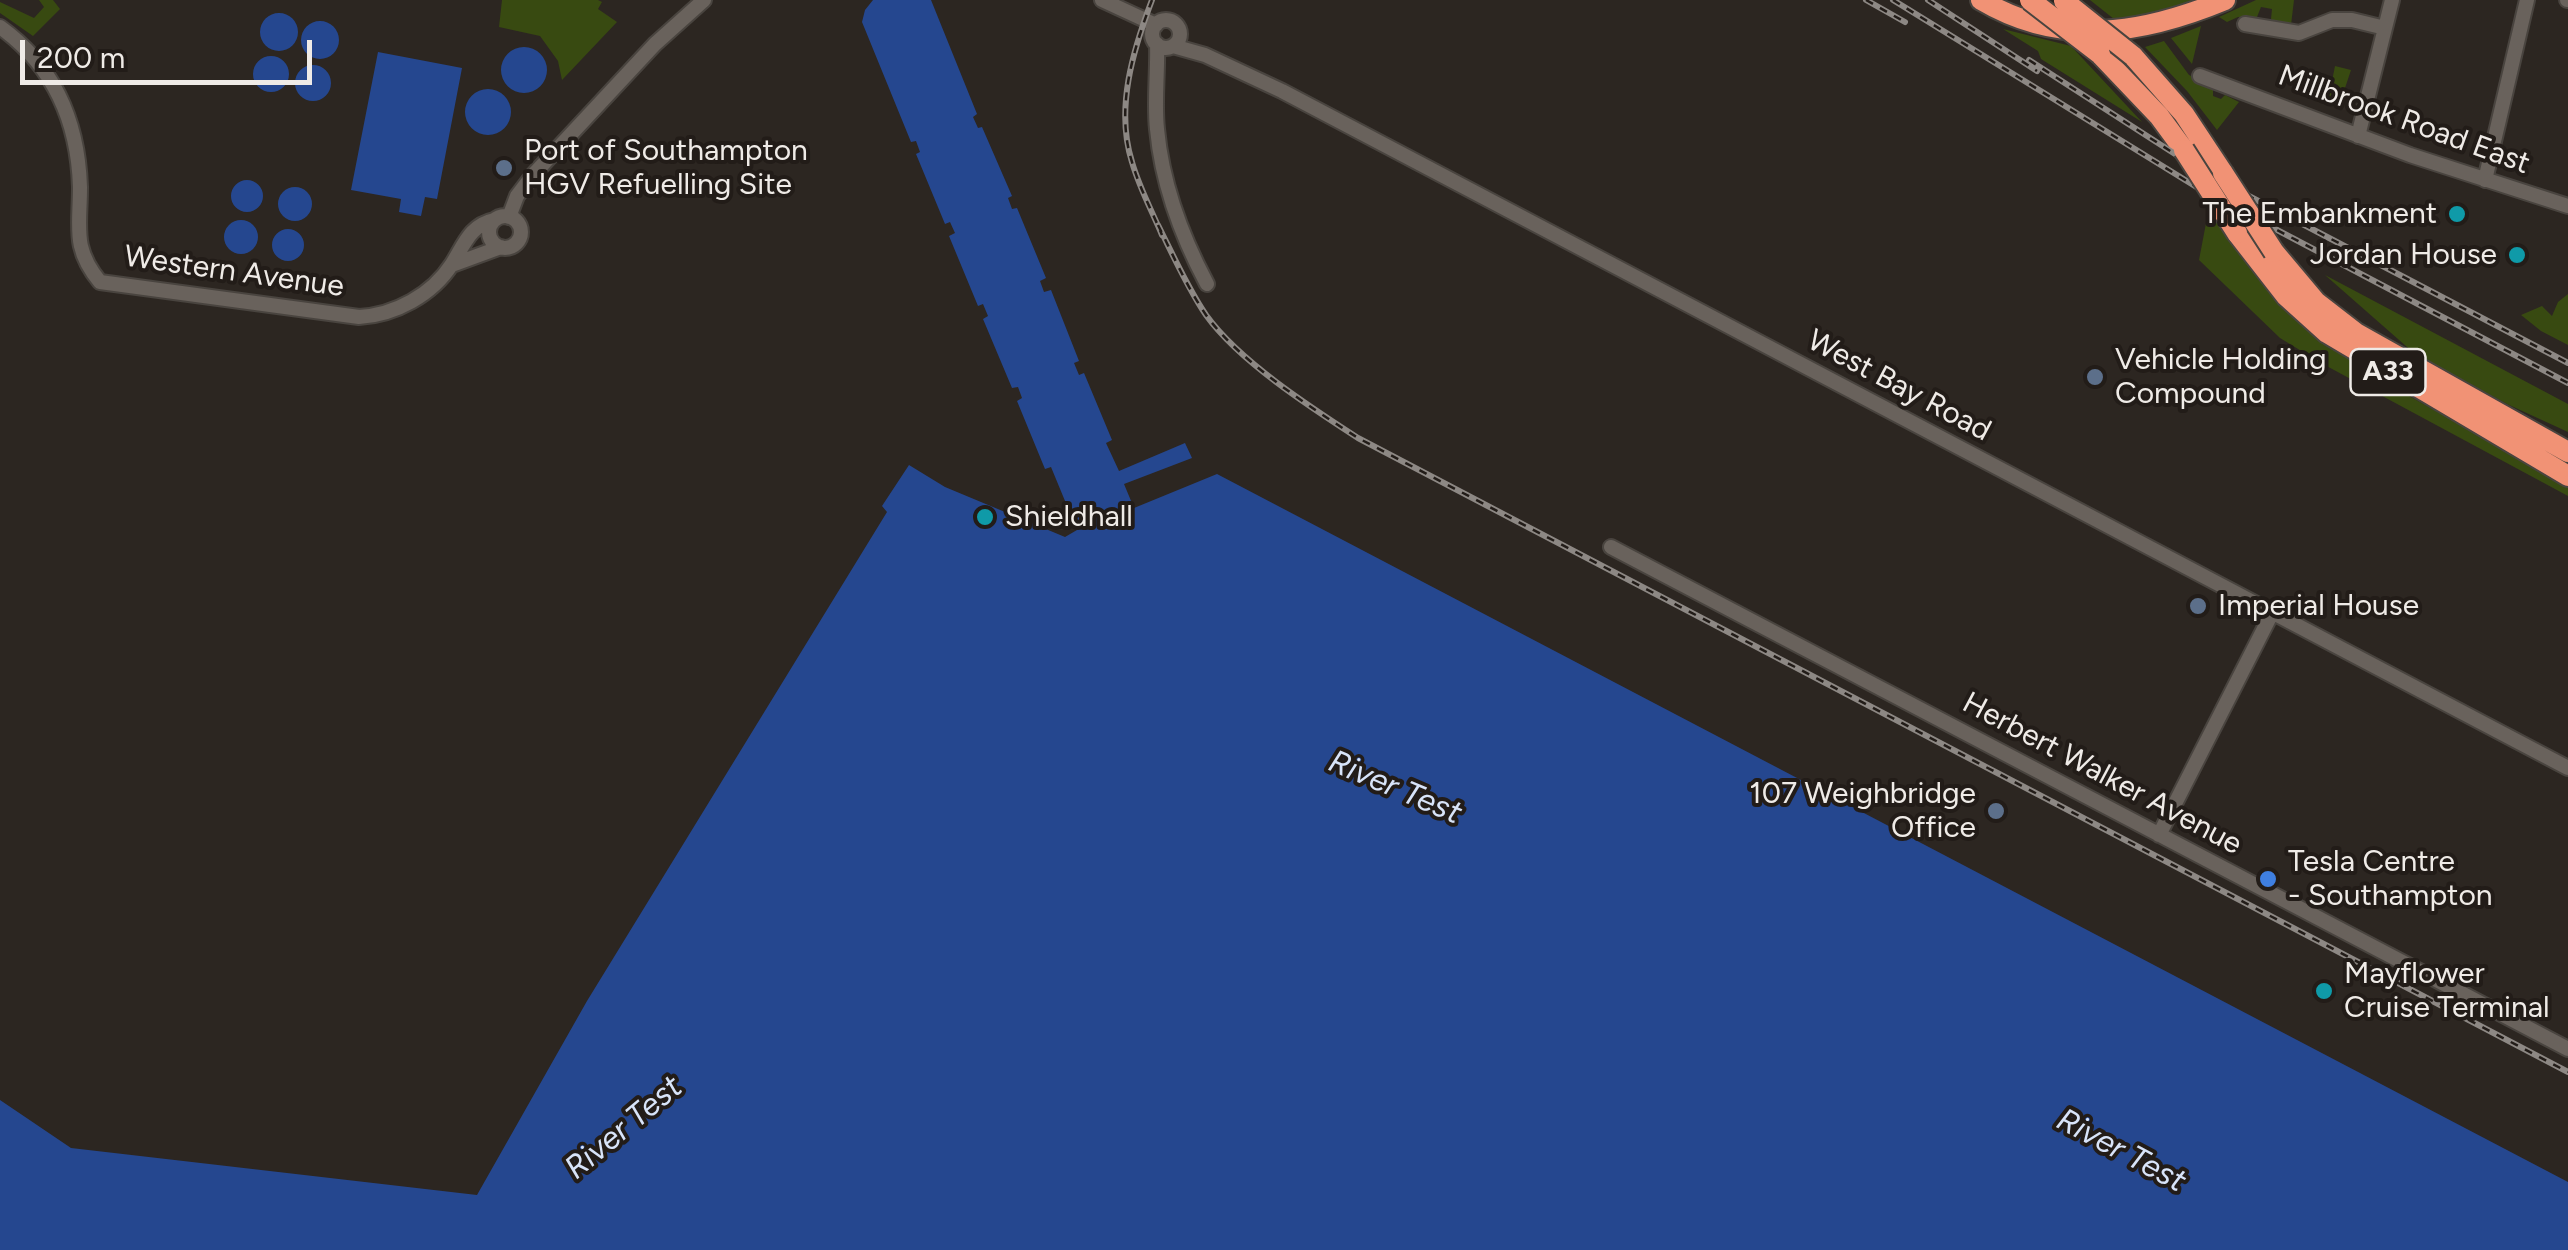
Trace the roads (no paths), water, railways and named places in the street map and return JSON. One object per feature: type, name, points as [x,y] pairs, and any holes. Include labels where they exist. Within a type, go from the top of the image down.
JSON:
[{"type":"highway","points":[[1981,0],[2041,24],[2100,32],[2150,26],[2224,0]]},
{"type":"highway","name":"A33","points":[[2030,0],[2100,54],[2159,116],[2237,232],[2286,296],[2327,334],[2568,476]]},
{"type":"highway","name":"A33","points":[[2064,0],[2133,56],[2184,114],[2274,252],[2316,302],[2356,333],[2568,452]]},
{"type":"street","points":[[501,247],[492,242],[489,234],[533,175],[655,44],[704,0]]},
{"type":"street","points":[[1102,0],[1156,25],[1168,20],[1176,24],[1158,73],[1156,129],[1162,163],[1185,235],[1207,284]]},
{"type":"street","points":[[2358,136],[2392,0]]},
{"type":"street","points":[[2485,180],[2527,0]]},
{"type":"street","points":[[2245,24],[2264,21],[2298,33],[2332,20],[2385,28]]},
{"type":"street","points":[[1156,25],[1152,37],[1170,43]]},
{"type":"street","name":"Western Avenue","points":[[0,27],[30,52],[70,116],[80,185],[78,244],[100,282],[359,317],[379,316],[420,296],[452,265]]},
{"type":"street","name":"West Bay Road","points":[[1170,43],[1204,54],[1299,101],[2568,768]]},
{"type":"street","name":"Millbrook Road East","points":[[2200,76],[2221,89],[2568,206]]},
{"type":"street","points":[[502,219],[517,223],[520,237],[514,245],[452,265],[476,226],[502,219]]},
{"type":"street","name":"Herbert Walker Avenue","points":[[1611,547],[2568,1048]]},
{"type":"street","points":[[2159,835],[2272,613]]},
{"type":"water","name":"River Test","points":[[873,0],[931,0],[977,114],[973,117],[978,128],[982,127],[1012,196],[1008,198],[1012,209],[1017,208],[1046,278],[1040,281],[1044,292],[1051,290],[1079,361],[1074,363],[1079,375],[1084,373],[1112,440],[1106,443],[1119,471],[1185,443],[1192,458],[1124,484],[1134,508],[1217,474],[2568,1182],[2568,1250],[0,1250],[0,1100],[71,1148],[477,1195],[587,1001],[887,512],[882,506],[909,465],[945,487],[1065,537],[1077,530],[1051,467],[1045,469],[1017,401],[1022,398],[1018,387],[1012,388],[983,319],[988,316],[983,304],[978,306],[949,236],[955,233],[950,222],[945,224],[916,154],[920,152],[916,141],[911,142],[862,22]]},
{"type":"water","points":[[279,13],[292,19],[298,32],[292,45],[279,51],[266,45],[260,32],[266,19]]},
{"type":"water","points":[[320,21],[333,27],[339,40],[333,53],[320,59],[307,53],[301,40],[307,27]]},
{"type":"water","points":[[524,47],[540,54],[547,70],[540,86],[524,93],[508,86],[501,70],[508,54]]},
{"type":"water","points":[[378,52],[462,68],[437,199],[425,197],[421,216],[399,212],[401,199],[351,190]]},
{"type":"water","points":[[271,56],[284,61],[289,74],[284,87],[271,92],[258,87],[253,74],[258,61]]},
{"type":"water","points":[[313,65],[326,70],[331,83],[326,96],[313,101],[300,96],[295,83],[300,70]]},
{"type":"water","points":[[488,89],[505,95],[511,112],[505,129],[488,135],[471,129],[465,112],[471,95]]},
{"type":"water","points":[[247,180],[258,185],[263,196],[258,207],[247,212],[236,207],[231,196],[236,185]]},
{"type":"water","points":[[295,187],[307,192],[312,204],[307,216],[295,221],[283,216],[278,204],[283,192]]},
{"type":"water","points":[[241,220],[253,225],[258,237],[253,249],[241,254],[229,249],[224,237],[229,225]]},
{"type":"water","points":[[288,229],[299,234],[304,245],[299,256],[288,261],[277,256],[272,245],[277,234]]},
{"type":"railway","points":[[1152,0],[1128,80],[1125,121],[1135,171],[1162,235]]},
{"type":"railway","points":[[1866,0],[1905,22]]},
{"type":"railway","points":[[1893,0],[2203,191],[2568,383]]},
{"type":"railway","points":[[1928,0],[2037,71]]},
{"type":"railway","points":[[2029,60],[2203,172],[2568,363]]},
{"type":"railway","points":[[1158,225],[1193,293],[1220,332],[1276,382],[1358,438],[2568,1072]]},
{"type":"place","name":"Port of Southampton HGV Refuelling Site","points":[[504,168]]},
{"type":"place","name":"The Embankment","points":[[2457,214]]},
{"type":"place","name":"Jordan House","points":[[2517,255]]},
{"type":"place","name":"Vehicle Holding Compound","points":[[2095,377]]},
{"type":"place","name":"Shieldhall","points":[[985,517]]},
{"type":"place","name":"Imperial House","points":[[2198,606]]},
{"type":"place","name":"107 Weighbridge Office","points":[[1996,811]]},
{"type":"place","name":"Tesla Centre - Southampton","points":[[2268,879]]},
{"type":"place","name":"Mayflower Cruise Terminal","points":[[2324,991]]}]
